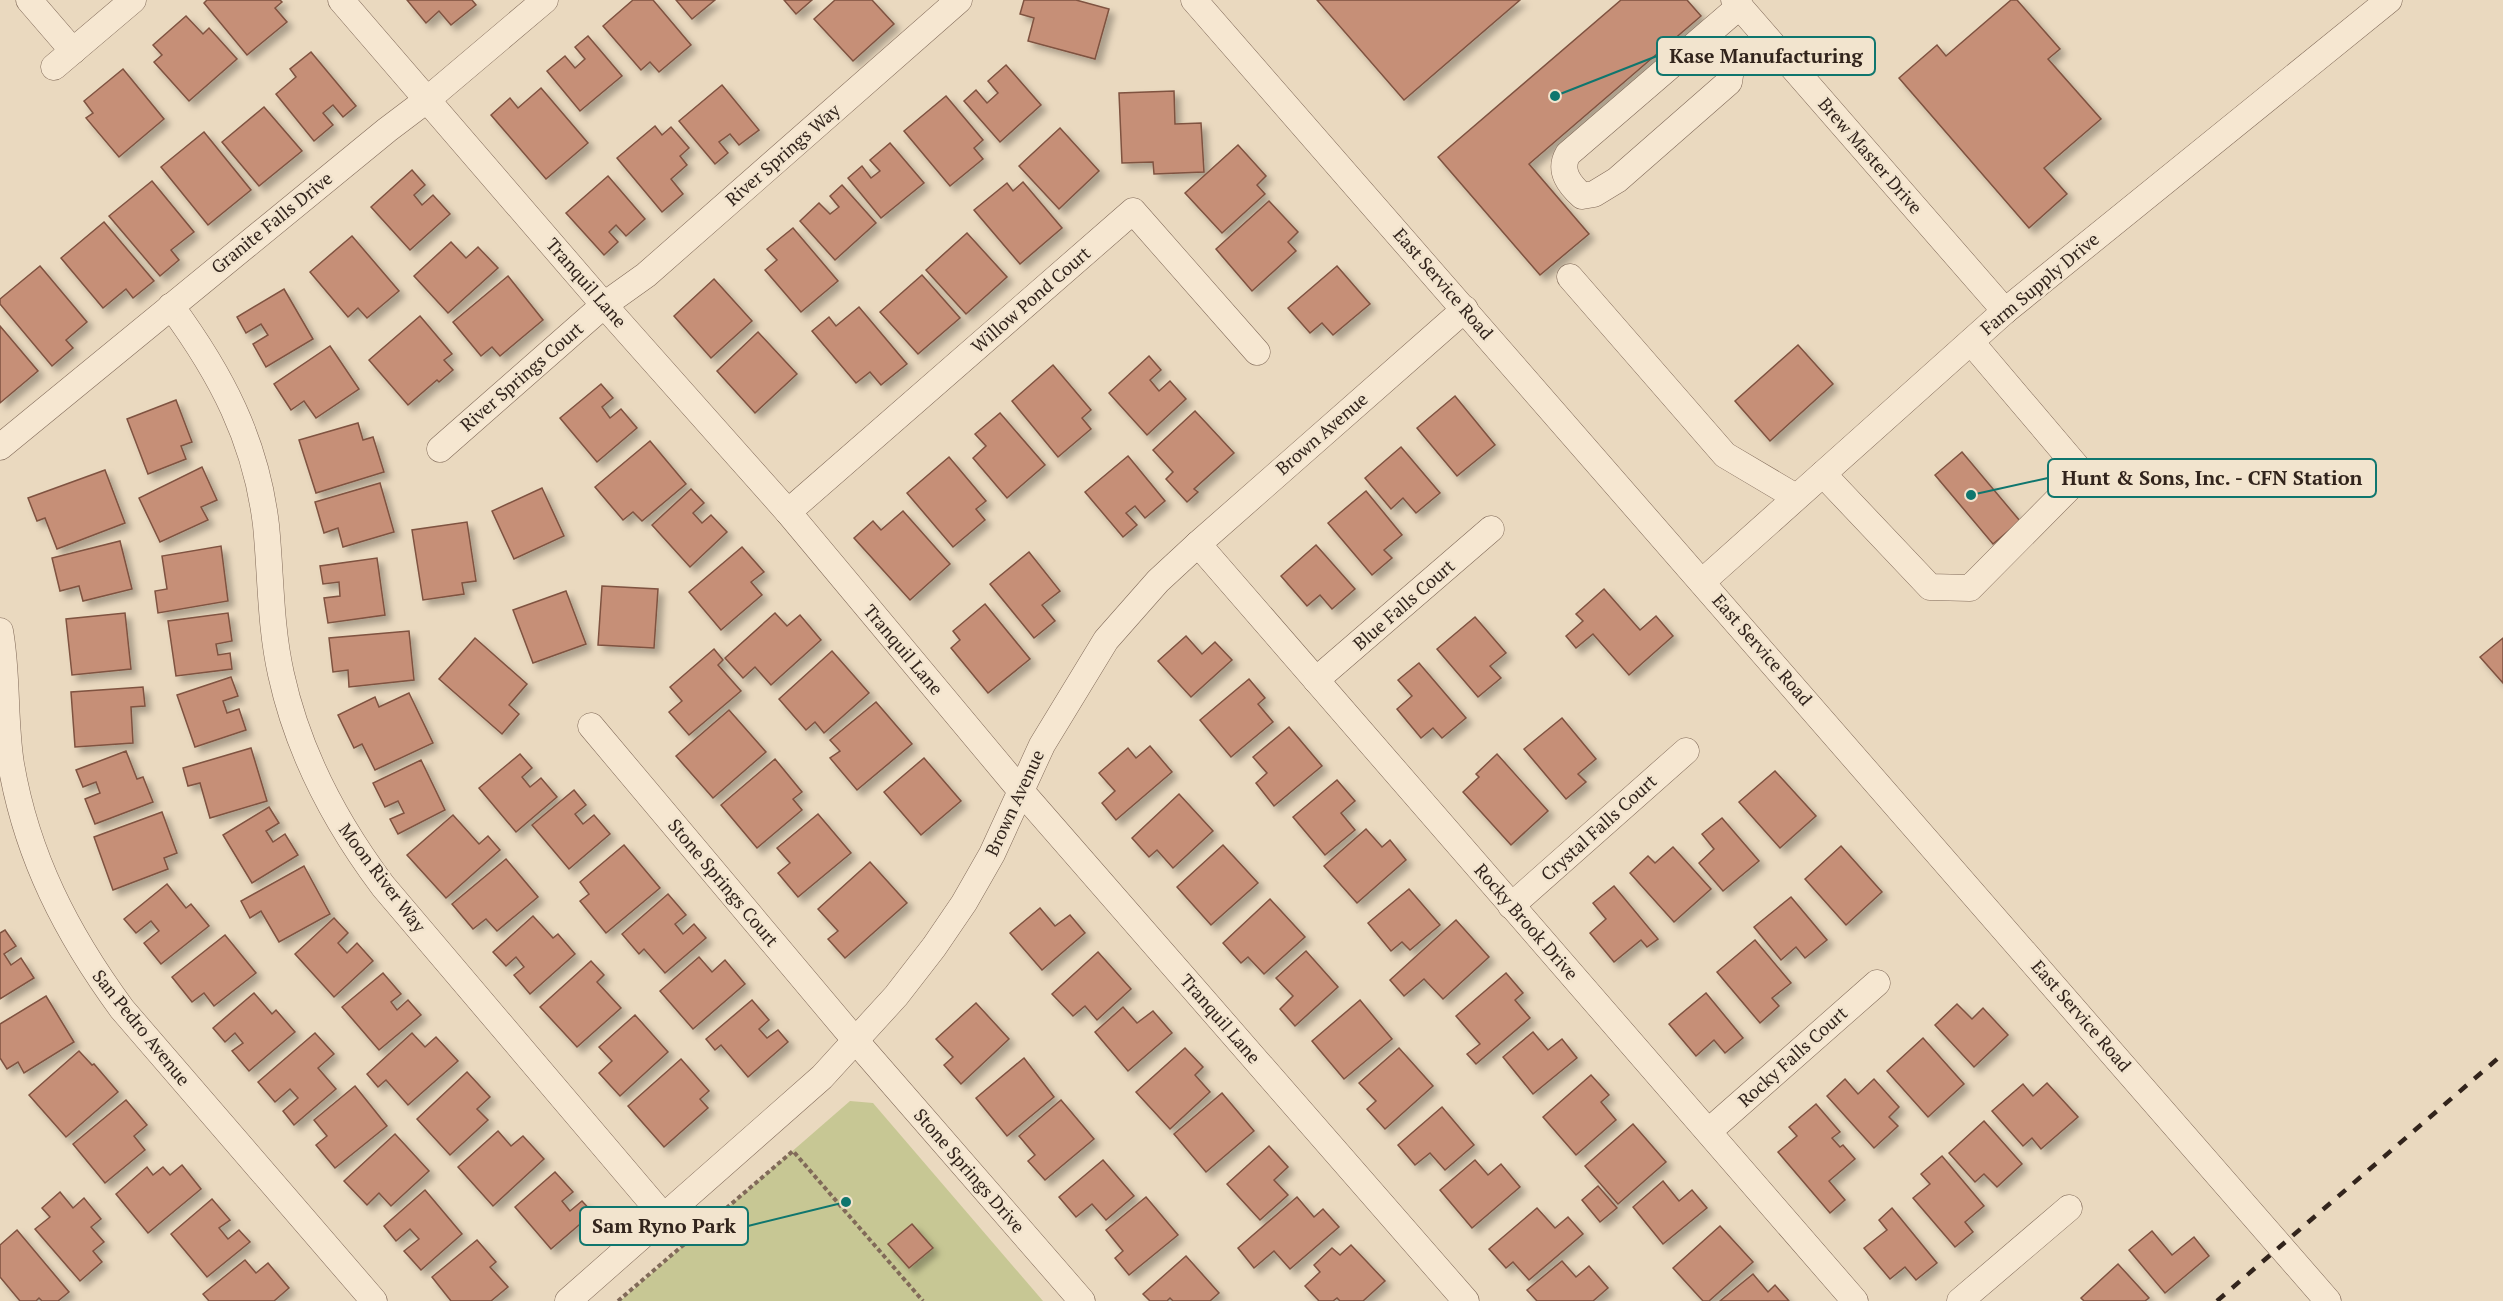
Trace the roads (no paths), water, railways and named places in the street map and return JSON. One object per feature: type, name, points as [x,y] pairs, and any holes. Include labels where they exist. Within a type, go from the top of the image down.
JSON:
[{"type":"street","points":[[29,0],[73,51]]},
{"type":"street","points":[[54,68],[133,0]]},
{"type":"street","name":"Tranquil Lane","points":[[341,0],[604,305],[788,512],[1021,791],[1466,1301]]},
{"type":"street","name":"Granite Falls Drive","points":[[0,447],[387,130],[428,99],[545,0]]},
{"type":"street","name":"River Springs Way","points":[[604,305],[646,275],[959,0]]},
{"type":"street","name":"East Service Road","points":[[1194,0],[2328,1301]]},
{"type":"street","name":"Farm Supply Drive","points":[[1702,582],[2005,311],[2389,0]]},
{"type":"street","points":[[1703,38],[1731,69],[1729,82],[1617,180],[1593,194],[1582,196],[1572,188],[1563,171],[1564,161],[1568,154],[1703,38],[1737,3]]},
{"type":"street","name":"Brew Master Drive","points":[[1737,3],[2005,311]]},
{"type":"street","name":"Willow Pond Court","points":[[788,512],[1133,211],[1257,352]]},
{"type":"street","points":[[1570,278],[1725,456],[1796,497]]},
{"type":"street","name":"River Springs Court","points":[[440,449],[604,305]]},
{"type":"street","name":"Moon River Way","points":[[171,306],[203,349],[231,400],[247,440],[266,525],[274,640],[281,676],[296,728],[316,779],[333,811],[361,857],[383,886],[664,1218]]},
{"type":"street","name":"Brown Avenue","points":[[568,1301],[822,1077],[896,996],[934,947],[992,854],[1042,745],[1106,640],[1158,581],[1465,309]]},
{"type":"street","points":[[1823,474],[1930,587],[1970,588],[2083,474],[1971,342]]},
{"type":"street","name":"Blue Falls Court","points":[[1316,680],[1491,529]]},
{"type":"street","name":"Rocky Brook Drive","points":[[1198,544],[1855,1301]]},
{"type":"street","name":"San Pedro Avenue","points":[[0,631],[14,775],[23,817],[40,868],[62,918],[90,965],[122,1009],[374,1301]]},
{"type":"street","name":"Stone Springs Court","points":[[591,726],[855,1040]]},
{"type":"street","name":"Crystal Falls Court","points":[[1511,906],[1686,751]]},
{"type":"street","name":"Rocky Falls Court","points":[[1709,1131],[1877,983]]},
{"type":"street","name":"Stone Springs Drive","points":[[855,1040],[1082,1301]]},
{"type":"street","points":[[1960,1301],[2068,1208]]},
{"type":"railway","points":[[2217,1301],[2503,1054]]},
{"type":"place","name":"Kase Manufacturing","points":[[1555,96]]},
{"type":"place","name":"Hunt & Sons, Inc. - CFN Station","points":[[1971,495]]},
{"type":"place","name":"Sam Ryno Park","points":[[846,1202]]}]
